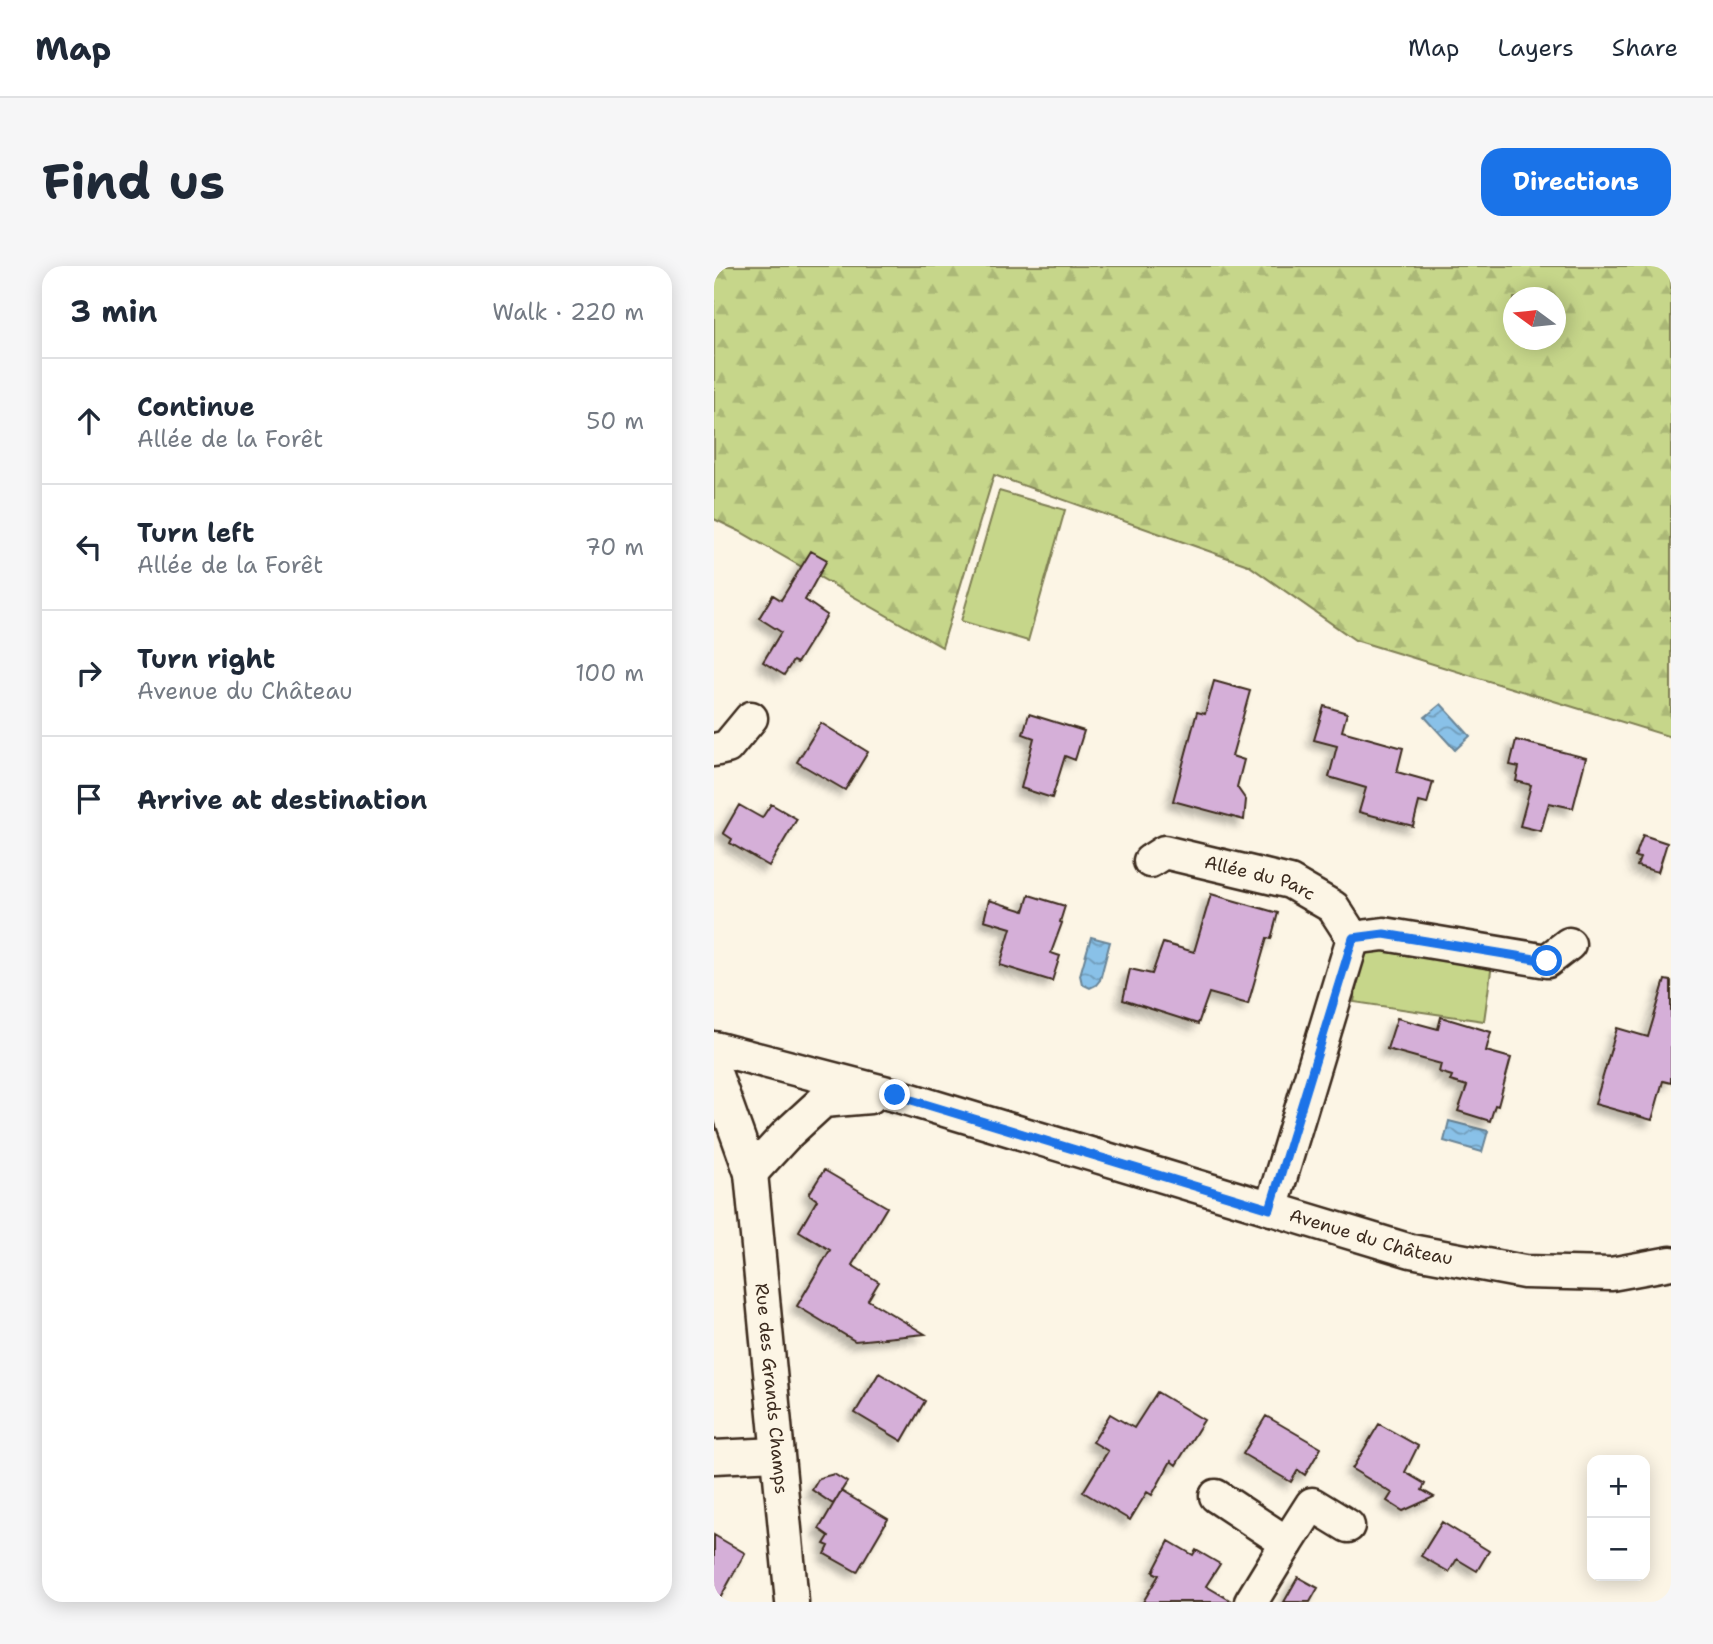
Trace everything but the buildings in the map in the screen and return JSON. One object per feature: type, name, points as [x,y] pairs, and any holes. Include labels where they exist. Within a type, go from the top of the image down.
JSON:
[{"type":"street","points":[[714,750],[727,747],[751,718]]},
{"type":"street","name":"Allée du Parc","points":[[1150,861],[1164,852],[1290,882],[1333,907],[1353,938]]},
{"type":"street","points":[[1270,1209],[1353,938],[1384,934],[1547,961],[1569,944]]},
{"type":"street","name":"Avenue du Château","points":[[714,1048],[895,1095],[1411,1251],[1524,1272],[1611,1274],[1671,1263]]},
{"type":"street","name":"Rue des Grands Champs","points":[[714,1070],[751,1173],[792,1602]]},
{"type":"street","points":[[751,1173],[787,1134],[823,1101],[895,1095]]},
{"type":"street","points":[[714,1457],[776,1454]]},
{"type":"street","points":[[1216,1496],[1287,1543]]},
{"type":"street","points":[[1251,1602],[1312,1504],[1348,1526]]},
{"type":"green space","points":[[714,266],[1671,266],[1671,737],[1355,640],[1248,565],[994,475],[942,647],[714,519]]},
{"type":"green space","points":[[999,491],[1065,510],[1028,641],[961,621]]},
{"type":"green space","points":[[1363,945],[1492,964],[1484,1021],[1354,1002]]},
{"type":"water","points":[[1441,704],[1470,736],[1455,750],[1425,717]]},
{"type":"water","points":[[1091,937],[1110,942],[1100,980],[1090,988],[1082,984],[1080,975]]},
{"type":"water","points":[[1449,1121],[1488,1131],[1482,1152],[1444,1141]]},
{"type":"route","points":[[895,1095],[1270,1209],[1353,938],[1384,934],[1547,961]]}]
